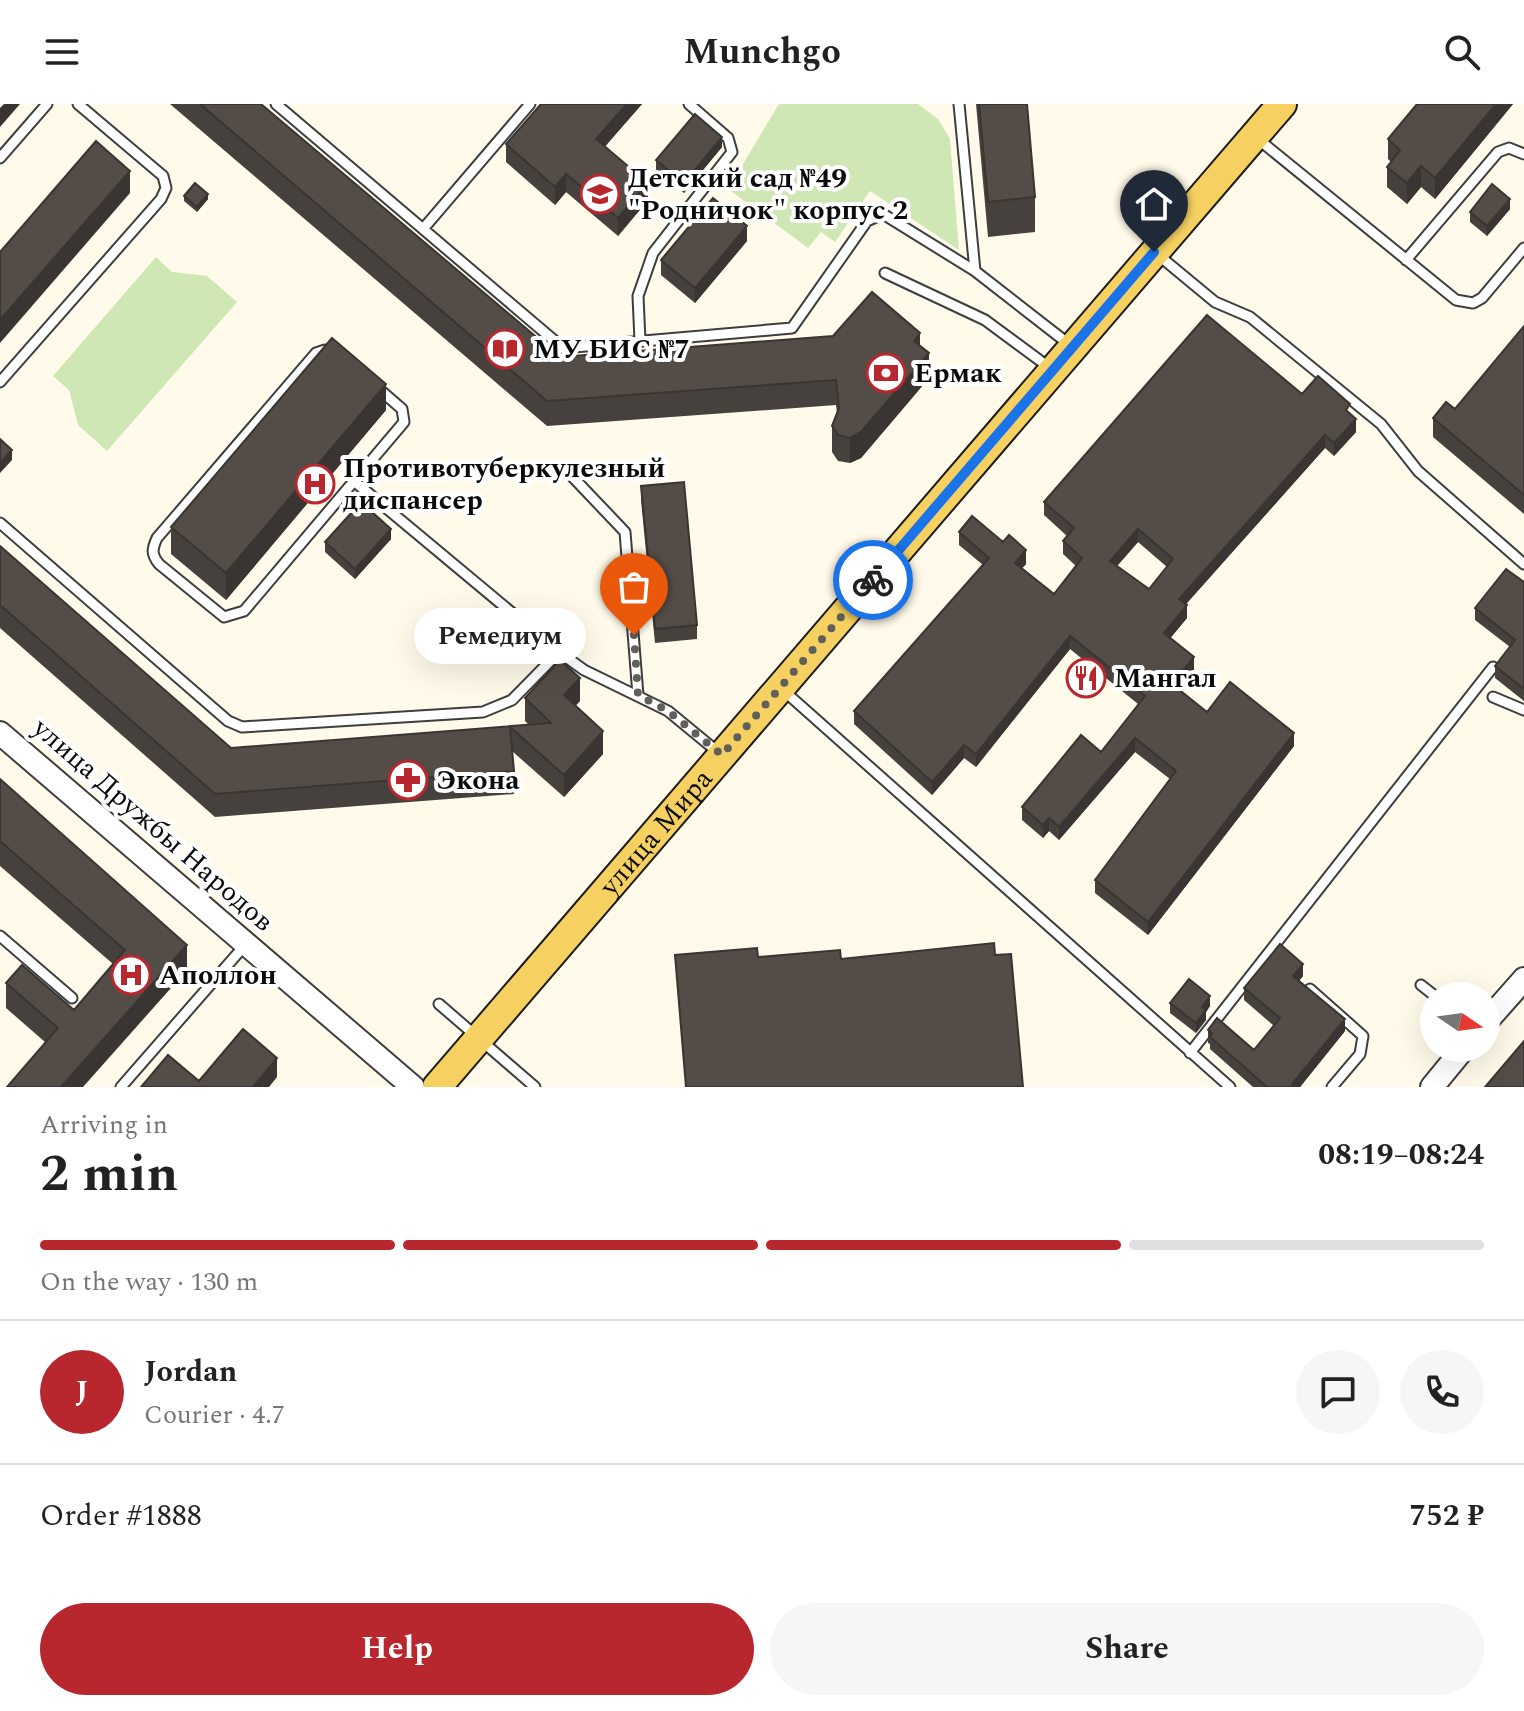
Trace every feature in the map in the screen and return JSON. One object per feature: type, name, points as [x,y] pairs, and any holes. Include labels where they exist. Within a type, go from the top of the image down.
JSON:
[{"type":"main road","name":"улица Мира","points":[[437,1087],[1282,104]]},
{"type":"street","name":"улица Дружбы Народов","points":[[0,733],[413,1087]]},
{"type":"street","points":[[1500,1006],[1524,979]]},
{"type":"street","points":[[1432,1087],[1453,1062]]},
{"type":"lane","points":[[0,158],[47,104]]},
{"type":"lane","points":[[0,382],[161,199],[166,188],[163,176],[78,104]]},
{"type":"lane","points":[[276,104],[563,348],[792,328],[867,221],[876,214],[894,217],[975,271],[1072,348]]},
{"type":"lane","points":[[423,229],[530,104]]},
{"type":"lane","points":[[640,341],[638,296],[653,253],[732,152],[728,138],[689,104]]},
{"type":"lane","points":[[959,104],[975,271]]},
{"type":"lane","points":[[1255,136],[1456,300],[1473,303],[1482,298],[1524,248]]},
{"type":"lane","points":[[1406,260],[1498,152],[1509,148],[1524,154]]},
{"type":"lane","points":[[1154,252],[1215,302],[1250,317],[1381,424],[1418,471],[1524,564]]},
{"type":"lane","points":[[885,273],[985,320],[1053,370]]},
{"type":"lane","points":[[325,350],[341,356],[405,416],[401,428],[355,482],[244,611],[235,616],[224,617],[214,611],[153,556],[157,538],[316,353],[325,350]]},
{"type":"lane","points":[[566,470],[625,532],[638,695]]},
{"type":"lane","points":[[355,482],[559,652],[584,670],[668,711],[722,755]]},
{"type":"lane","points":[[0,523],[228,721],[242,727],[483,712],[512,700],[559,652]]},
{"type":"lane","points":[[1190,1053],[1493,667]]},
{"type":"lane","points":[[780,687],[1230,1087]]},
{"type":"lane","points":[[1493,697],[1524,710]]},
{"type":"lane","points":[[0,936],[72,998]]},
{"type":"lane","points":[[121,1087],[245,945]]},
{"type":"lane","points":[[1310,989],[1363,1036],[1360,1054],[1332,1087]]},
{"type":"lane","points":[[439,1004],[535,1087]]},
{"type":"green space","points":[[779,104],[918,104],[938,119],[950,139],[959,250],[870,191],[835,242],[821,232],[808,248],[728,189]]},
{"type":"green space","points":[[156,257],[172,272],[207,276],[237,302],[107,451],[78,425],[69,390],[53,376]]},
{"type":"building","points":[[200,104],[261,104],[560,357],[833,336],[872,292],[920,333],[914,341],[929,353],[861,432],[850,438],[838,435],[832,426],[839,408],[836,380],[547,401]]},
{"type":"building","points":[[541,104],[627,104],[596,139],[648,183],[618,218],[566,174],[555,187],[506,144]]},
{"type":"building","points":[[979,104],[1027,104],[1035,197],[988,202]]},
{"type":"building","points":[[1417,104],[1496,104],[1435,178],[1421,166],[1407,183],[1387,167],[1400,150],[1388,139]]},
{"type":"building","points":[[695,114],[722,137],[684,183],[656,160]]},
{"type":"building","points":[[96,141],[130,171],[0,320],[0,252]]},
{"type":"building","points":[[195,183],[208,194],[197,207],[184,196]]},
{"type":"building","points":[[1492,184],[1510,199],[1487,226],[1470,212]]},
{"type":"building","points":[[713,198],[747,226],[695,288],[661,260]]},
{"type":"building","points":[[1207,315],[1302,394],[1318,376],[1350,404],[1346,410],[1356,419],[1334,443],[1325,435],[1179,599],[1187,605],[1164,633],[1194,657],[1172,684],[1207,712],[1230,682],[1294,733],[1148,922],[1095,880],[1176,771],[1135,738],[1059,827],[1049,818],[1043,825],[1022,807],[1081,735],[1101,752],[1145,696],[1070,636],[976,754],[964,745],[932,782],[854,711],[989,558],[959,532],[972,516],[1003,542],[1009,535],[1026,550],[1015,563],[1054,594],[1082,558],[1063,541],[1074,528],[1044,502]],"holes":[[[1138,529],[1173,559],[1149,589],[1110,561]]]},
{"type":"building","points":[[1524,326],[1524,495],[1433,418],[1446,402],[1455,409]]},
{"type":"building","points":[[332,338],[386,384],[226,573],[171,527]]},
{"type":"building","points":[[0,439],[12,450],[0,463]]},
{"type":"building","points":[[684,482],[697,625],[655,629],[641,486]]},
{"type":"building","points":[[361,502],[391,529],[355,569],[325,542]]},
{"type":"building","points":[[0,546],[231,748],[551,723],[525,698],[560,660],[580,678],[564,695],[603,731],[564,775],[510,727],[514,771],[215,794],[0,605]]},
{"type":"building","points":[[1506,569],[1524,582],[1524,689],[1495,666],[1515,640],[1475,608]]},
{"type":"building","points":[[0,779],[187,945],[61,1087],[7,1087],[58,1028],[6,983],[22,965],[74,1010],[125,950],[0,841]]},
{"type":"building","points":[[994,943],[995,955],[1011,954],[1023,1087],[686,1087],[675,955],[757,948],[758,957],[840,950],[841,959]]},
{"type":"building","points":[[1280,944],[1303,964],[1293,976],[1345,1019],[1292,1084],[1296,1087],[1267,1087],[1210,1037],[1212,1034],[1208,1030],[1217,1018],[1254,1050],[1280,1018],[1244,988]]},
{"type":"building","points":[[1189,979],[1210,996],[1202,1007],[1206,1010],[1196,1023],[1170,1003]]},
{"type":"building","points":[[243,1029],[277,1058],[253,1087],[141,1087],[168,1055],[199,1081]]},
{"type":"building","points":[[1524,1041],[1524,1087],[1485,1087]]},
{"type":"way so far","points":[[634,635],[638,695],[668,711],[722,755],[873,580]]},
{"type":"place","name":"Детский сад №49 \"Родничок\" корпус 2","points":[[600,194]]},
{"type":"place","name":"МУ БИС №7","points":[[505,349]]},
{"type":"place","name":"Ермак","points":[[886,373]]},
{"type":"place","name":"Противотуберкулезный диспансер","points":[[315,484]]},
{"type":"place","name":"Ремедиум","points":[[634,635]]},
{"type":"place","name":"Мангал","points":[[1086,678]]},
{"type":"place","name":"Экона","points":[[408,780]]},
{"type":"place","name":"Аполлон","points":[[131,975]]},
{"type":"route","points":[[873,580],[1154,252]]}]
